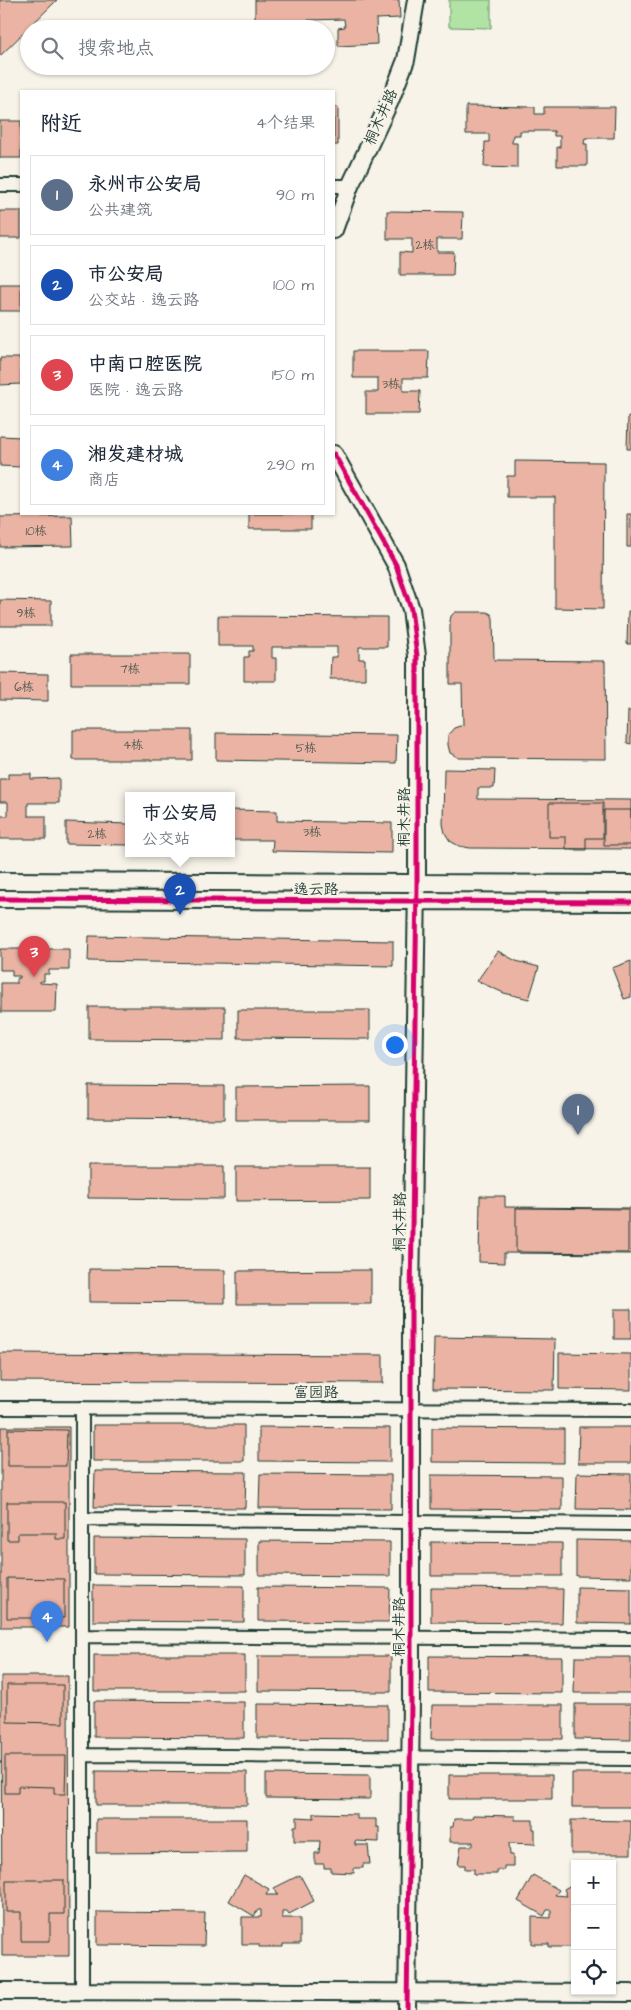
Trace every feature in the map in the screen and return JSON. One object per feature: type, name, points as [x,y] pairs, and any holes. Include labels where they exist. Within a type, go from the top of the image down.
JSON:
[{"type":"street","name":"桐木井路","points":[[335,224],[342,186],[390,101],[406,60],[416,0]]},
{"type":"street","points":[[0,186],[20,185]]},
{"type":"street","name":"桐木井路","points":[[335,456],[396,565],[411,609],[417,656],[417,883],[407,2010]]},
{"type":"street","name":"逸云路","points":[[0,881],[631,884]]},
{"type":"street","name":"逸云路","points":[[0,899],[631,902]]},
{"type":"street","name":"富园路","points":[[0,1408],[631,1410]]},
{"type":"street","points":[[82,1408],[82,1991]]},
{"type":"street","points":[[82,1519],[631,1524]]},
{"type":"street","points":[[82,1636],[631,1639]]},
{"type":"street","points":[[82,1755],[631,1759]]},
{"type":"street","points":[[0,1990],[631,1993]]},
{"type":"green space","points":[[449,0],[491,0],[491,28],[449,27]]},
{"type":"building","points":[[0,0],[57,0],[37,20],[20,20],[20,36],[0,56]]},
{"type":"building","points":[[255,0],[399,0],[400,18],[376,19],[377,44],[338,46],[338,28],[345,27],[344,19],[255,20]]},
{"type":"building","points":[[466,106],[535,107],[535,114],[544,114],[544,107],[615,107],[614,138],[585,138],[584,144],[587,144],[587,166],[557,166],[557,147],[560,147],[560,136],[554,136],[554,131],[520,131],[520,135],[513,135],[512,143],[517,143],[517,168],[484,167],[485,142],[489,142],[489,134],[466,134]]},
{"type":"building","points":[[335,107],[338,107],[338,145],[335,145]]},
{"type":"building","points":[[0,121],[20,121],[20,158],[0,158]]},
{"type":"building","points":[[0,211],[20,211],[20,238],[0,238]]},
{"type":"building","points":[[387,211],[463,212],[462,239],[437,239],[437,252],[454,252],[453,275],[400,275],[400,252],[412,253],[412,239],[387,239]]},
{"type":"building","points":[[0,284],[20,284],[20,311],[0,311]]},
{"type":"building","points":[[353,351],[429,351],[428,378],[403,378],[403,391],[420,391],[419,414],[366,414],[366,392],[378,392],[378,378],[353,378]]},
{"type":"building","points":[[0,358],[20,358],[20,384],[0,385]]},
{"type":"building","points":[[628,416],[631,416],[631,449],[627,449]]},
{"type":"building","points":[[0,436],[20,437],[20,467],[0,466]]},
{"type":"building","points":[[515,461],[604,462],[603,609],[555,608],[555,497],[507,497],[507,476],[515,476]]},
{"type":"building","points":[[627,514],[631,514],[631,547],[627,547]]},
{"type":"building","points":[[249,515],[311,515],[311,529],[249,529]]},
{"type":"building","points":[[72,516],[73,546],[0,547],[0,517]]},
{"type":"building","points":[[0,600],[51,601],[51,626],[0,626]]},
{"type":"building","points":[[628,611],[631,611],[631,644],[627,644]]},
{"type":"building","points":[[455,612],[487,612],[491,614],[493,618],[494,660],[605,661],[606,759],[459,758],[450,753],[448,735],[454,728],[463,725],[462,684],[450,684],[450,621],[451,616]]},
{"type":"building","points":[[218,616],[387,617],[387,647],[359,647],[359,659],[365,659],[365,679],[330,679],[331,657],[337,657],[337,647],[272,647],[272,658],[276,658],[276,681],[244,681],[244,657],[249,657],[249,651],[253,651],[253,646],[218,646]]},
{"type":"building","points":[[71,654],[190,654],[190,684],[71,684]]},
{"type":"building","points":[[0,673],[48,674],[48,701],[0,700]]},
{"type":"building","points":[[628,711],[631,711],[631,744],[627,743]]},
{"type":"building","points":[[73,730],[192,730],[192,760],[73,760]]},
{"type":"building","points":[[216,733],[397,735],[396,763],[216,760]]},
{"type":"building","points":[[444,769],[495,770],[494,788],[478,788],[478,799],[631,800],[631,849],[470,848],[459,846],[450,841],[445,833],[443,824]]},
{"type":"building","points":[[8,774],[31,774],[31,779],[59,778],[59,803],[28,803],[28,816],[46,816],[46,839],[0,839],[0,816],[8,816],[8,802],[0,802],[0,779],[8,779]]},
{"type":"building","points":[[549,803],[603,803],[603,838],[586,838],[586,850],[566,850],[566,837],[549,837]]},
{"type":"building","points":[[235,810],[277,811],[277,821],[392,823],[392,853],[272,851],[273,840],[235,840]]},
{"type":"building","points":[[604,810],[631,810],[631,845],[604,845]]},
{"type":"building","points":[[66,822],[125,824],[125,845],[66,844]]},
{"type":"building","points":[[89,936],[393,941],[393,966],[88,961]]},
{"type":"building","points":[[0,949],[69,949],[69,970],[49,970],[49,974],[44,974],[44,981],[40,981],[40,983],[57,984],[56,1012],[1,1012],[1,983],[17,983],[17,978],[20,978],[20,976],[12,976],[12,970],[0,970]]},
{"type":"building","points":[[498,951],[516,961],[539,967],[529,999],[504,993],[477,981]]},
{"type":"building","points":[[631,961],[631,997],[624,999],[612,968]]},
{"type":"building","points":[[89,1007],[225,1007],[225,1040],[89,1039]]},
{"type":"building","points":[[238,1010],[370,1010],[370,1039],[238,1038]]},
{"type":"building","points":[[88,1085],[224,1086],[224,1119],[88,1118]]},
{"type":"building","points":[[370,1086],[370,1120],[236,1120],[236,1087]]},
{"type":"building","points":[[88,1166],[224,1166],[224,1199],[88,1198]]},
{"type":"building","points":[[236,1167],[370,1167],[370,1200],[236,1201]]},
{"type":"building","points":[[480,1196],[505,1196],[505,1207],[631,1208],[631,1254],[504,1253],[504,1263],[479,1262]]},
{"type":"building","points":[[516,1208],[628,1209],[628,1253],[516,1252]]},
{"type":"building","points":[[89,1269],[225,1270],[225,1303],[89,1302]]},
{"type":"building","points":[[371,1270],[371,1304],[237,1304],[237,1271]]},
{"type":"building","points":[[614,1309],[631,1309],[631,1339],[614,1339]]},
{"type":"building","points":[[434,1337],[555,1339],[554,1390],[433,1389]]},
{"type":"building","points":[[0,1353],[383,1355],[383,1383],[0,1381]]},
{"type":"building","points":[[559,1353],[631,1354],[631,1390],[559,1389]]},
{"type":"building","points":[[93,1425],[244,1425],[244,1461],[93,1461]]},
{"type":"building","points":[[1,1427],[69,1427],[69,1627],[1,1627]]},
{"type":"building","points":[[259,1427],[390,1428],[390,1462],[259,1461]]},
{"type":"building","points":[[579,1427],[631,1427],[631,1463],[578,1463]]},
{"type":"building","points":[[432,1428],[564,1429],[564,1463],[432,1462]]},
{"type":"building","points":[[8,1429],[67,1430],[66,1466],[8,1466]]},
{"type":"building","points":[[95,1471],[246,1472],[245,1508],[94,1507]]},
{"type":"building","points":[[577,1473],[631,1474],[631,1510],[576,1509]]},
{"type":"building","points":[[260,1474],[391,1475],[391,1509],[259,1508]]},
{"type":"building","points":[[431,1475],[562,1476],[562,1510],[431,1509]]},
{"type":"building","points":[[7,1502],[65,1502],[65,1539],[56,1539],[56,1533],[18,1533],[18,1540],[7,1540]]},
{"type":"building","points":[[94,1538],[245,1539],[245,1575],[94,1574]]},
{"type":"building","points":[[576,1540],[631,1541],[631,1577],[576,1576]]},
{"type":"building","points":[[259,1541],[390,1542],[390,1576],[259,1575]]},
{"type":"building","points":[[431,1542],[562,1543],[562,1576],[431,1576]]},
{"type":"building","points":[[7,1578],[64,1579],[64,1618],[7,1618]]},
{"type":"building","points":[[93,1585],[244,1586],[244,1622],[93,1621]]},
{"type":"building","points":[[258,1587],[390,1588],[389,1622],[258,1621]]},
{"type":"building","points":[[577,1587],[631,1588],[631,1624],[577,1623]]},
{"type":"building","points":[[431,1588],[563,1589],[562,1623],[431,1622]]},
{"type":"building","points":[[94,1655],[245,1655],[245,1691],[94,1691]]},
{"type":"building","points":[[258,1656],[391,1656],[391,1692],[258,1691]]},
{"type":"building","points":[[429,1656],[562,1657],[562,1693],[429,1692]]},
{"type":"building","points":[[575,1657],[631,1657],[631,1693],[574,1693]]},
{"type":"building","points":[[1,1676],[68,1676],[69,1956],[2,1956]]},
{"type":"building","points":[[7,1685],[63,1685],[63,1723],[7,1722]]},
{"type":"building","points":[[94,1701],[244,1702],[244,1738],[94,1737]]},
{"type":"building","points":[[257,1704],[388,1705],[388,1739],[257,1738]]},
{"type":"building","points":[[575,1704],[631,1704],[631,1740],[575,1739]]},
{"type":"building","points":[[432,1705],[563,1705],[563,1739],[431,1739]]},
{"type":"building","points":[[5,1756],[66,1756],[65,1794],[54,1794],[54,1787],[18,1786],[18,1793],[5,1793]]},
{"type":"building","points":[[96,1771],[247,1772],[247,1805],[96,1805]]},
{"type":"building","points":[[572,1773],[631,1773],[631,1807],[572,1807]]},
{"type":"building","points":[[266,1774],[370,1775],[370,1799],[266,1798]]},
{"type":"building","points":[[449,1775],[552,1775],[552,1799],[449,1799]]},
{"type":"building","points":[[314,1813],[357,1814],[357,1819],[376,1819],[376,1827],[379,1827],[379,1842],[355,1841],[355,1845],[368,1845],[370,1864],[363,1864],[363,1868],[354,1868],[354,1873],[331,1872],[331,1868],[324,1868],[324,1864],[315,1864],[315,1853],[319,1853],[320,1841],[294,1841],[294,1826],[297,1826],[297,1817],[314,1818]]},
{"type":"building","points":[[473,1815],[515,1816],[515,1820],[533,1820],[535,1844],[509,1843],[510,1855],[513,1855],[513,1866],[504,1866],[504,1870],[497,1870],[497,1874],[474,1874],[474,1869],[465,1869],[465,1865],[458,1865],[461,1846],[473,1846],[473,1842],[450,1842],[450,1827],[453,1827],[454,1819],[472,1819]]},
{"type":"building","points":[[96,1819],[247,1819],[247,1852],[96,1853]]},
{"type":"building","points":[[571,1820],[631,1821],[631,1854],[571,1854]]},
{"type":"building","points":[[244,1875],[269,1889],[266,1895],[278,1895],[274,1888],[300,1875],[314,1901],[289,1914],[287,1911],[282,1911],[282,1918],[300,1918],[300,1944],[283,1944],[283,1947],[259,1947],[259,1944],[242,1944],[242,1917],[261,1917],[261,1910],[258,1910],[254,1916],[229,1901]]},
{"type":"building","points":[[533,1875],[559,1890],[555,1895],[567,1896],[564,1889],[571,1885],[571,1947],[549,1947],[549,1944],[532,1944],[532,1917],[551,1918],[551,1910],[547,1910],[544,1916],[518,1901]]},
{"type":"building","points":[[6,1880],[64,1880],[64,1914],[50,1914],[50,1941],[21,1941],[21,1912],[6,1912]]},
{"type":"building","points":[[97,1912],[205,1913],[204,1946],[97,1945]]},
{"type":"cycle path","points":[[335,456],[396,565],[411,609],[417,656],[417,883],[411,1298],[411,1701],[407,2010]]},
{"type":"cycle path","points":[[0,899],[631,902]]},
{"type":"place","name":"市公安局","points":[[180,915]]},
{"type":"place","name":"中南口腔医院","points":[[34,977]]},
{"type":"place","name":"永州市公安局","points":[[578,1135]]},
{"type":"place","name":"湘发建材城","points":[[47,1642]]}]
